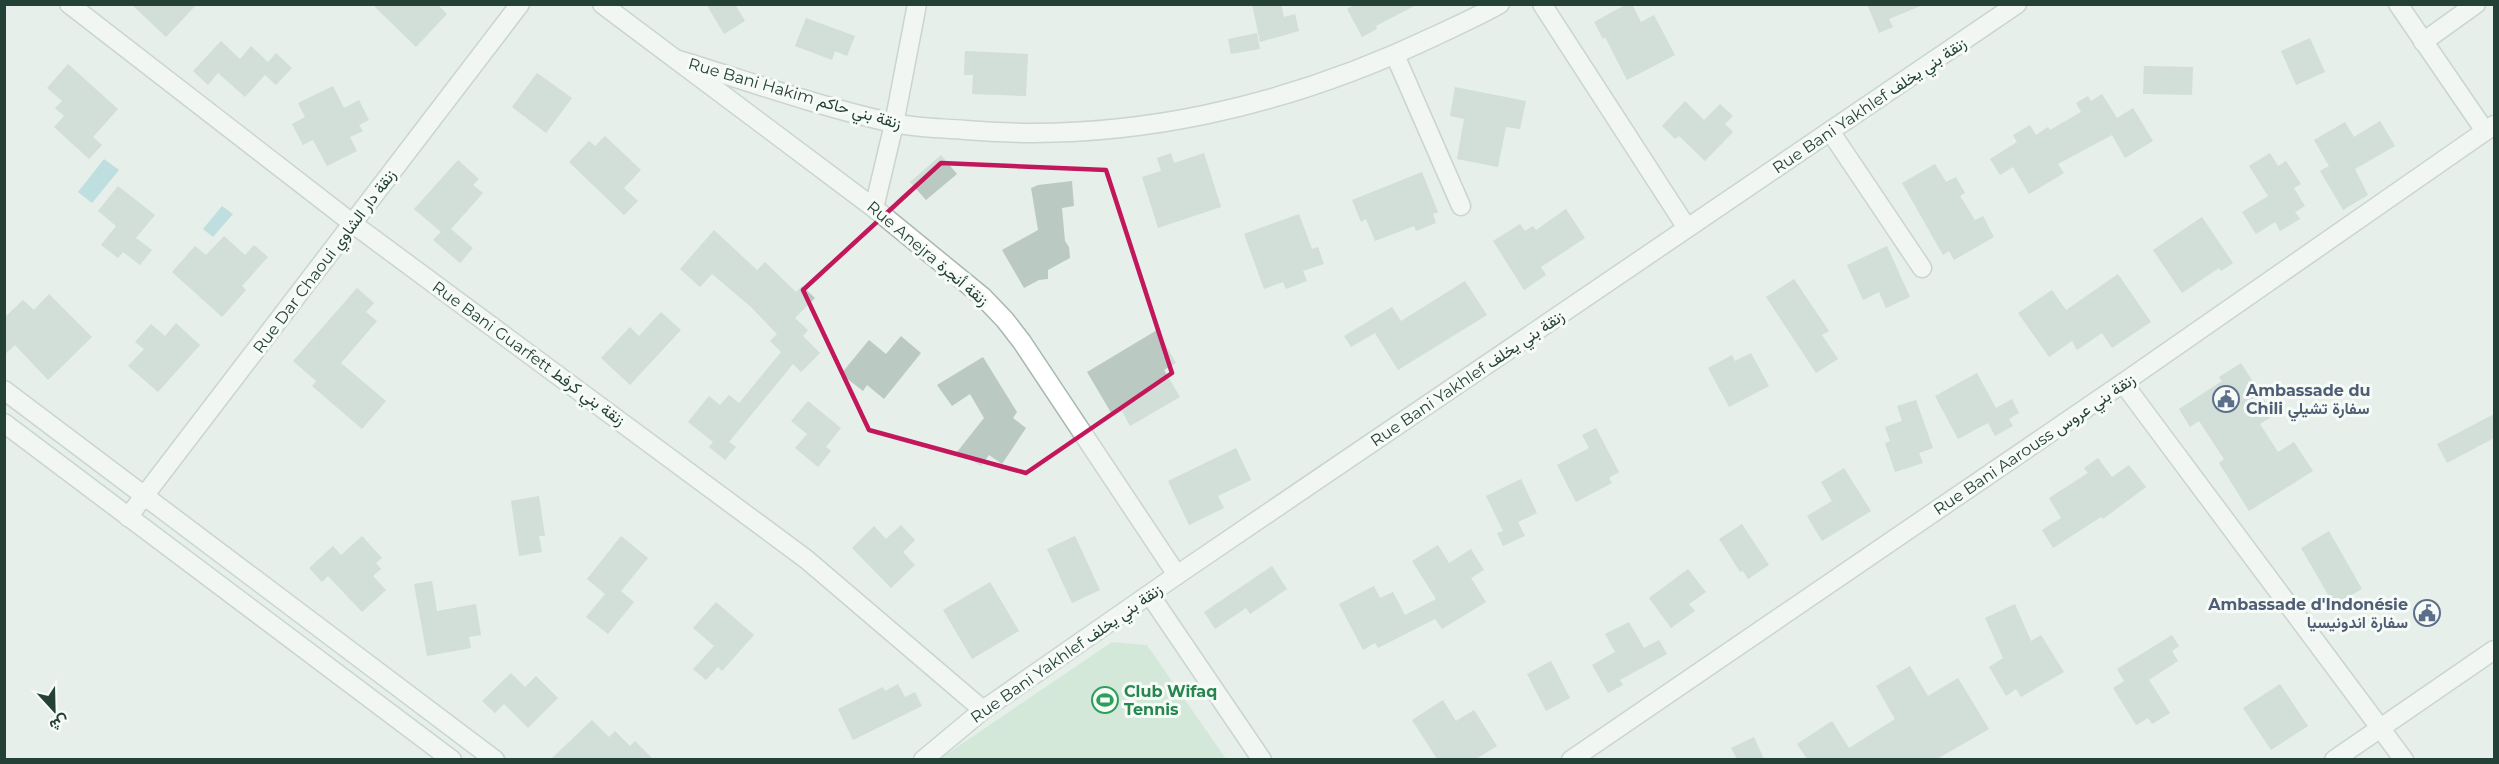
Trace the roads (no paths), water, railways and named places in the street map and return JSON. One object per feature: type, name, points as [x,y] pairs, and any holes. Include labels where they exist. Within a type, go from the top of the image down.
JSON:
[{"type":"street","name":"Rue Bani Guarfett زنقة بني كرفط","points":[[69,4],[352,223],[806,559],[983,710]]},
{"type":"street","name":"Rue Dar Chaoui زنقة دار الشاوي","points":[[128,517],[520,4]]},
{"type":"street","name":"Rue Anejra زنقة أنجرة","points":[[602,4],[874,208],[983,297],[1005,320],[1177,575]]},
{"type":"street","points":[[874,208],[894,124],[917,4]]},
{"type":"street","name":"Rue Bani Hakim زنقة بني حاكم","points":[[679,60],[894,124],[1006,134],[1052,134],[1174,122],[1243,108],[1291,94],[1395,55],[1500,4]]},
{"type":"street","points":[[1542,4],[1687,228]]},
{"type":"street","name":"Rue Bani Yakhlef زنقة بني يخلف","points":[[923,759],[983,710],[1177,575],[2017,4]]},
{"type":"street","points":[[2398,4],[2423,42],[2490,128]]},
{"type":"street","points":[[2423,42],[2476,4]]},
{"type":"street","points":[[1395,55],[1461,206]]},
{"type":"street","name":"Rue Bani Aarouss زنقة بني عروس","points":[[1571,759],[2123,383],[2490,128]]},
{"type":"street","points":[[1830,131],[1922,268]]},
{"type":"street","points":[[2123,383],[2404,759]]},
{"type":"street","points":[[4,390],[495,759]]},
{"type":"street","points":[[4,423],[452,759]]},
{"type":"street","points":[[1150,595],[1262,759]]},
{"type":"street","points":[[2334,759],[2494,650]]},
{"type":"water","points":[[104,159],[119,170],[92,203],[78,192]]},
{"type":"water","points":[[222,206],[233,214],[213,237],[203,229]]},
{"type":"place","name":"Ambassade du Chili سفارة تشيلي","points":[[2226,399]]},
{"type":"place","name":"Ambassade d'Indonésie سفارة اندونيسيا","points":[[2427,613]]},
{"type":"place","name":"Club Wifaq Tennis","points":[[1105,700]]}]
